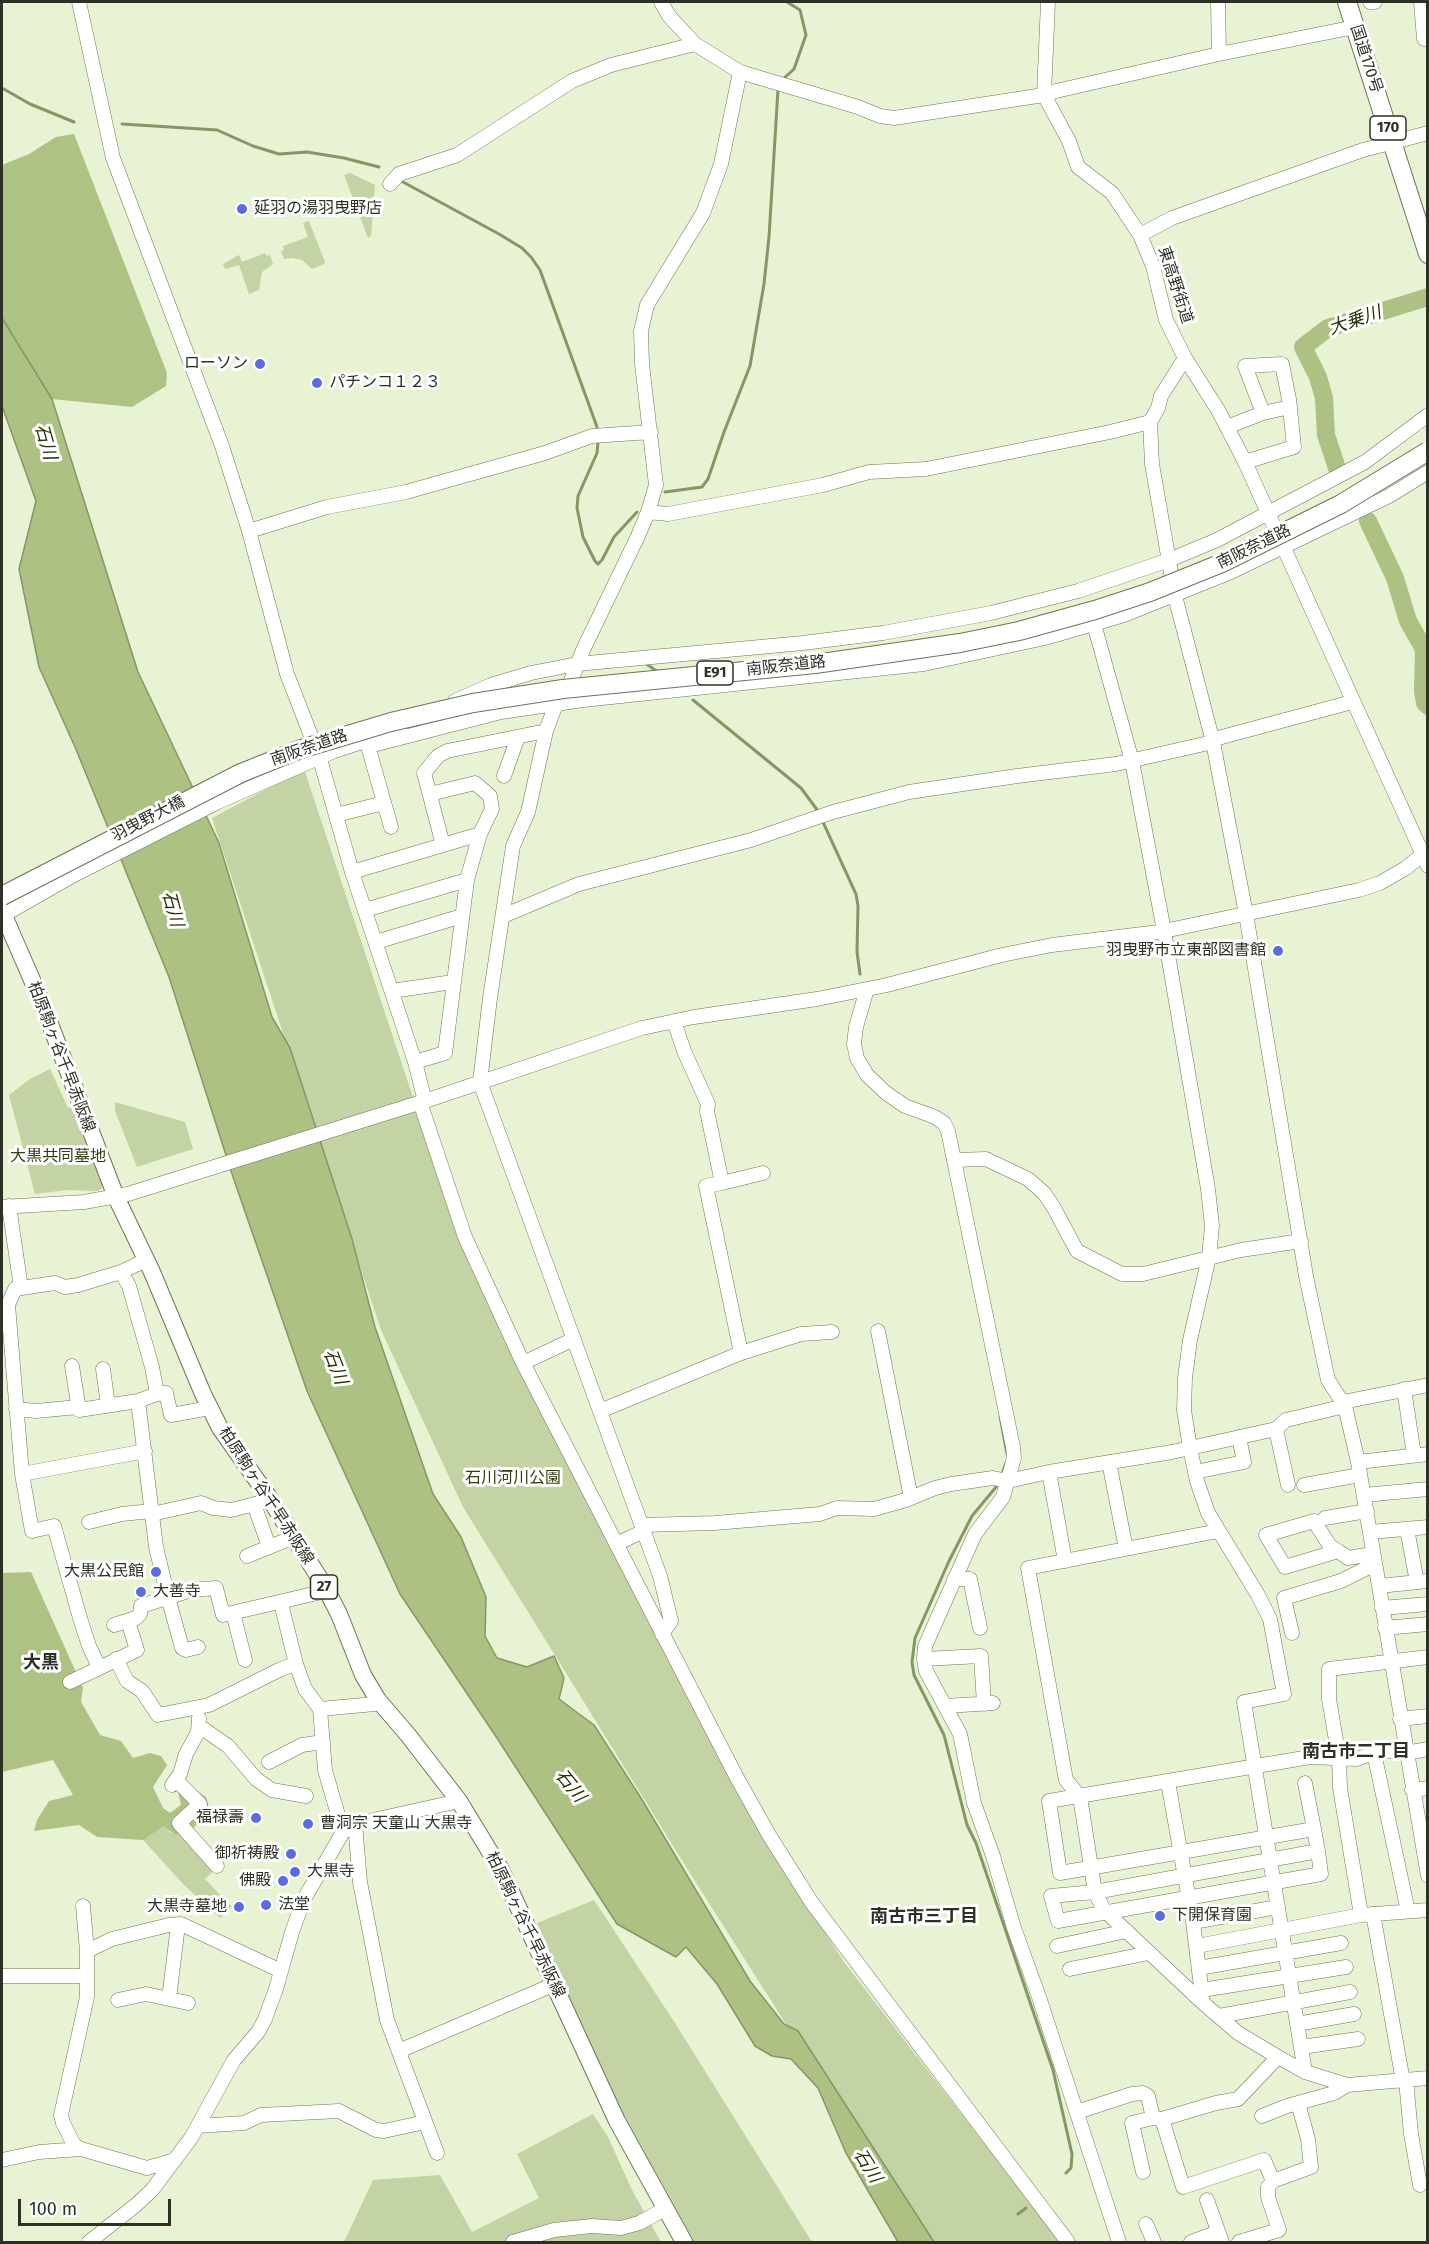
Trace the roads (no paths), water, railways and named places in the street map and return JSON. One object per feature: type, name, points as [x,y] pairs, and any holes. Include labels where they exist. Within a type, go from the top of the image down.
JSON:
[{"type":"highway","name":"国道170号","points":[[1347,2],[1428,255]]},
{"type":"highway","points":[[1341,504],[1428,442]]},
{"type":"highway","name":"南阪奈道路","points":[[2,896],[241,773],[301,749],[391,722],[473,703],[563,688],[815,664],[960,643],[1019,632],[1095,610],[1150,592],[1222,563],[1341,504],[1428,451]]},
{"type":"highway","name":"南阪奈道路","points":[[5,911],[153,825],[246,778],[303,755],[394,727],[474,709],[564,695],[906,660],[1020,638],[1151,599],[1227,569],[1364,500],[1428,463]]},
{"type":"main road","name":"柏原駒ヶ谷千早赤阪線","points":[[5,911],[146,1260],[220,1428],[263,1502],[294,1537],[326,1590],[339,1614],[363,1675],[378,1700],[459,1801],[501,1870],[617,2121],[684,2242]]},
{"type":"street","points":[[79,2],[113,158],[222,446],[249,531],[287,674],[320,759],[352,872],[415,1062],[419,1103],[465,1237],[523,1363],[736,1776],[769,1835],[812,1903],[1068,2242]]},
{"type":"street","points":[[661,2],[669,16],[695,44],[740,72],[858,107],[879,116],[894,118],[1044,95],[1220,54],[1355,27]]},
{"type":"street","points":[[1044,95],[1048,2]]},
{"type":"street","points":[[1218,2],[1220,54]]},
{"type":"street","points":[[1370,2],[1375,2]]},
{"type":"street","points":[[1421,2],[1424,39],[1428,38]]},
{"type":"street","points":[[390,184],[399,174],[457,155],[572,81],[611,65],[695,44]]},
{"type":"street","points":[[662,1634],[671,1622],[660,1576],[480,1082],[513,846],[528,812],[546,731],[556,704],[571,681],[648,512],[656,485],[642,364],[641,331],[647,305],[703,213],[721,164],[740,72]]},
{"type":"street","name":"東高野街道","points":[[1044,95],[1069,141],[1078,166],[1112,194],[1140,235],[1153,266],[1166,320],[1185,358],[1227,427],[1245,462],[1339,666],[1352,702],[1426,857]]},
{"type":"street","points":[[1140,235],[1172,218],[1363,150],[1428,133]]},
{"type":"street","points":[[1185,358],[1161,396],[1158,408],[1150,422],[1152,464],[1175,596],[1213,742],[1246,914],[1301,1241],[1328,1380],[1344,1404],[1359,1468],[1405,1751],[1412,1790],[1424,1834],[1428,1876]]},
{"type":"street","points":[[1245,462],[1294,447],[1282,364],[1245,366],[1263,413]]},
{"type":"street","points":[[1227,427],[1263,413],[1290,407]]},
{"type":"street","points":[[320,759],[334,751],[374,738],[491,685],[531,674],[577,664],[803,643],[883,633],[991,613],[1078,591],[1169,560],[1217,540],[1365,462],[1428,415]]},
{"type":"street","points":[[648,512],[668,514],[823,485],[869,472],[926,469],[1150,422]]},
{"type":"street","points":[[249,531],[327,507],[406,492],[545,453],[592,436],[651,432]]},
{"type":"street","points":[[320,759],[501,712],[924,664],[1045,638],[1175,596],[1231,572],[1389,496],[1428,472]]},
{"type":"street","points":[[1094,624],[1132,761],[1208,1189],[1212,1226],[1209,1257],[1190,1340],[1185,1378],[1184,1410],[1190,1448],[1208,1513],[1270,1619],[1284,1694],[1244,1702],[1257,1766],[1305,2072]]},
{"type":"street","points":[[503,916],[579,884],[752,840],[833,812],[909,792],[1132,761],[1213,742],[1218,738],[1352,702]]},
{"type":"street","points":[[443,845],[424,773],[438,756],[447,751],[546,731]]},
{"type":"street","points":[[504,776],[518,737]]},
{"type":"street","points":[[368,746],[391,827]]},
{"type":"street","name":"羽曳野大橋","points":[[5,911],[218,802],[320,759]]},
{"type":"street","points":[[415,1062],[446,1053],[467,880],[480,834],[492,808],[490,796],[475,783],[430,794]]},
{"type":"street","points":[[336,815],[384,803]]},
{"type":"street","points":[[352,872],[480,834]]},
{"type":"street","points":[[21,1288],[5,1207],[84,1202],[122,1196],[419,1103],[642,1028],[817,999],[867,989],[1002,955],[1042,947],[1164,931],[1359,890],[1380,883],[1426,857]]},
{"type":"street","points":[[365,910],[467,880]]},
{"type":"street","points":[[376,942],[462,916]]},
{"type":"street","points":[[392,991],[453,982]]},
{"type":"street","points":[[867,989],[856,1027],[854,1044],[857,1058],[867,1075],[886,1093],[906,1106],[935,1117],[944,1123],[948,1131],[1014,1448],[1014,1458],[1003,1497],[975,1534],[925,1646],[926,1671],[960,1734],[974,1803],[1119,2242]]},
{"type":"street","points":[[674,1021],[687,1061],[708,1104],[707,1111],[722,1183]]},
{"type":"street","points":[[954,1160],[986,1159],[1028,1179],[1044,1193],[1077,1251],[1122,1274],[1143,1274],[1241,1250],[1301,1241]]},
{"type":"street","points":[[741,1353],[706,1186],[763,1173]]},
{"type":"street","points":[[99,1667],[80,1618],[54,1526],[32,1531],[22,1474],[8,1305],[15,1289],[55,1282],[64,1287],[121,1272],[146,1260]]},
{"type":"street","points":[[121,1272],[129,1286],[152,1367],[157,1394]]},
{"type":"street","points":[[878,1331],[910,1498]]},
{"type":"street","points":[[600,1411],[741,1353],[801,1334],[832,1332]]},
{"type":"street","points":[[523,1363],[574,1339]]},
{"type":"street","points":[[72,1366],[78,1407]]},
{"type":"street","points":[[103,1369],[108,1405]]},
{"type":"street","points":[[616,1544],[643,1528],[820,1514],[837,1508],[874,1509],[951,1484],[993,1478],[1008,1481],[1190,1448],[1276,1429],[1286,1420],[1404,1389],[1428,1385]]},
{"type":"street","points":[[1304,1485],[1359,1468],[1421,1455],[1404,1389]]},
{"type":"street","points":[[16,1410],[36,1411],[78,1407],[79,1410],[138,1401],[166,1393],[171,1415],[210,1408]]},
{"type":"street","points":[[138,1401],[156,1547],[168,1597],[182,1648],[186,1650],[198,1647]]},
{"type":"street","points":[[1276,1429],[1288,1485]]},
{"type":"street","points":[[1195,1472],[1244,1462],[1239,1437]]},
{"type":"street","points":[[22,1474],[145,1451]]},
{"type":"street","points":[[1109,1462],[1126,1549]]},
{"type":"street","points":[[1048,1472],[1065,1561]]},
{"type":"street","points":[[1364,1495],[1428,1489]]},
{"type":"street","points":[[89,1522],[122,1514],[152,1513],[201,1503],[213,1508],[231,1510],[263,1502],[269,1547]]},
{"type":"street","points":[[1325,1518],[1366,1511]]},
{"type":"street","points":[[1338,1551],[1285,1567],[1266,1535],[1314,1521],[1330,1546],[1338,1551],[1348,1558],[1374,1559]]},
{"type":"street","points":[[1370,1533],[1428,1527]]},
{"type":"street","points":[[1379,1586],[1422,1582],[1407,1529]]},
{"type":"street","points":[[1218,1531],[1028,1568],[1066,1780],[1080,1797],[1095,1892],[1107,1912],[1149,1953],[1202,1997],[1238,2033],[1278,2057],[1305,2072],[1347,2085],[1428,2078]]},
{"type":"street","points":[[248,1556],[294,1537]]},
{"type":"street","points":[[1292,1633],[1284,1598],[1341,1581],[1374,1559]]},
{"type":"street","points":[[954,1579],[970,1579],[980,1628]]},
{"type":"street","points":[[114,1625],[136,1618],[140,1614],[141,1606],[190,1590],[216,1587],[223,1615],[281,1603],[326,1590]]},
{"type":"street","points":[[281,1603],[296,1664],[305,1689],[320,1709],[325,1770],[349,1828],[384,2005],[437,2153]]},
{"type":"street","points":[[1382,1608],[1428,1604]]},
{"type":"street","points":[[233,1613],[245,1660]]},
{"type":"street","points":[[70,1682],[137,1650],[128,1621]]},
{"type":"street","points":[[1385,1628],[1428,1624]]},
{"type":"street","points":[[924,1659],[981,1656],[989,1704],[946,1706]]},
{"type":"street","points":[[1420,2185],[1404,2081],[1340,1788],[1339,1758],[1329,1699],[1329,1669],[1428,1657]]},
{"type":"street","points":[[116,1659],[127,1681],[142,1692],[158,1715],[209,1705],[281,1669],[296,1664]]},
{"type":"street","points":[[320,1709],[375,1704],[378,1700]]},
{"type":"street","points":[[199,1707],[199,1726],[173,1783],[200,1804],[179,1823],[218,1866]]},
{"type":"street","points":[[1400,1719],[1428,1716]]},
{"type":"street","points":[[199,1726],[228,1746],[256,1779],[272,1790],[306,1796]]},
{"type":"street","points":[[269,1762],[302,1745],[323,1742]]},
{"type":"street","points":[[1314,1829],[1060,1873],[1049,1801],[1310,1757],[1357,1759],[1374,1753],[1428,1749]]},
{"type":"street","points":[[1374,1753],[1408,1911]]},
{"type":"street","points":[[1168,1782],[1197,1946],[1202,1997]]},
{"type":"street","points":[[1305,1783],[1318,1851],[1321,1874],[1058,1921],[1051,1896],[1095,1892],[1318,1851]]},
{"type":"street","points":[[1412,1790],[1428,1788]]},
{"type":"street","points":[[89,2242],[152,2190],[198,2126],[234,2060],[258,2032],[265,2019],[304,1899],[349,1828],[459,1801]]},
{"type":"street","points":[[83,1906],[87,1951],[87,1997],[61,2115],[63,2123],[74,2145],[81,2149],[147,2168],[175,2160]]},
{"type":"street","points":[[1193,1922],[1278,1907]]},
{"type":"street","points":[[1197,1946],[1366,1915],[1428,1910]]},
{"type":"street","points":[[87,1951],[112,1939],[181,1924],[281,1971]]},
{"type":"street","points":[[169,1999],[178,1925]]},
{"type":"street","points":[[1057,1946],[1126,1931]]},
{"type":"street","points":[[1085,1940],[1090,1965]]},
{"type":"street","points":[[1199,1968],[1341,1943]]},
{"type":"street","points":[[1070,1969],[1149,1953]]},
{"type":"street","points":[[1202,1997],[1290,1976],[1346,1967]]},
{"type":"street","points":[[2,1976],[87,1976]]},
{"type":"street","points":[[399,2051],[555,1984]]},
{"type":"street","points":[[1219,2016],[1350,1992]]},
{"type":"street","points":[[118,2000],[146,1994],[188,2003]]},
{"type":"street","points":[[1297,2024],[1354,2014]]},
{"type":"street","points":[[1301,2047],[1358,2039]]},
{"type":"street","points":[[1143,2172],[1132,2123],[1238,2099],[1278,2057]]},
{"type":"street","points":[[1262,2116],[1334,2093],[1347,2085]]},
{"type":"street","points":[[1077,2112],[1132,2094],[1143,2093],[1148,2096],[1183,2187],[1264,2160],[1273,2181]]},
{"type":"street","points":[[1239,2242],[1279,2229],[1268,2197],[1268,2187],[1273,2181],[1311,2167],[1308,2139],[1298,2103]]},
{"type":"street","points":[[198,2126],[244,2122],[261,2115],[339,2111],[376,2130],[384,2131],[425,2122]]},
{"type":"street","points":[[2,2160],[39,2152],[81,2149]]},
{"type":"street","points":[[1191,2242],[1220,2237],[1207,2200]]},
{"type":"street","points":[[513,2242],[554,2230],[592,2226],[621,2228],[639,2223],[665,2209]]},
{"type":"street","points":[[1146,2224],[1154,2242]]},
{"type":"water","name":"石川","points":[[2,318],[52,399],[138,672],[219,843],[272,1017],[290,1048],[352,1239],[375,1327],[433,1494],[461,1537],[486,1597],[485,1636],[497,1658],[527,1667],[554,1656],[564,1678],[559,1699],[594,1725],[641,1798],[750,1981],[784,2024],[798,2031],[934,2242],[898,2242],[846,2153],[818,2088],[791,2059],[772,2056],[755,2046],[717,1984],[686,1947],[676,1957],[617,1924],[495,1735],[400,1594],[307,1391],[232,1174],[169,977],[75,747],[39,667],[19,569],[36,501],[2,406]]},
{"type":"waterway","points":[[781,81],[794,69],[806,35],[800,10],[787,2]]},
{"type":"waterway","points":[[2,88],[30,104],[74,122]]},
{"type":"waterway","points":[[665,492],[702,487],[708,479],[750,366],[764,284],[769,237],[778,89]]},
{"type":"waterway","points":[[122,124],[217,130],[253,146],[279,154],[307,152],[379,167]]},
{"type":"waterway","points":[[403,182],[499,234],[522,248],[531,257],[540,270],[597,427]]},
{"type":"waterway","name":"大乗川","points":[[1337,468],[1326,435],[1324,398],[1318,377],[1303,347],[1328,328],[1428,297]]},
{"type":"waterway","points":[[598,442],[597,453],[578,496],[577,508],[583,537],[598,564],[614,537],[637,512]]},
{"type":"waterway","name":"大乗川","points":[[1368,521],[1395,578],[1408,621],[1424,649],[1423,691],[1425,703],[1428,706]]},
{"type":"waterway","points":[[645,663],[658,672]]},
{"type":"waterway","points":[[693,700],[801,788],[818,811]]},
{"type":"waterway","points":[[823,822],[856,894],[857,952],[860,974]]},
{"type":"waterway","points":[[1000,1416],[1007,1454]]},
{"type":"waterway","points":[[1003,1471],[1006,1463]]},
{"type":"waterway","points":[[996,1487],[972,1516],[949,1561],[915,1638],[912,1662],[914,1675],[944,1735],[967,1825],[976,1843],[1053,2070],[1072,2154],[1071,2168],[1066,2173]]},
{"type":"waterway","points":[[1018,2214],[1026,2208]]},
{"type":"place","name":"延羽の湯羽曳野店","points":[[242,209]]},
{"type":"place","name":"ローソン","points":[[260,364]]},
{"type":"place","name":"パチンコ１２３","points":[[317,383]]},
{"type":"place","name":"羽曳野市立東部図書館","points":[[1278,951]]},
{"type":"place","name":"大黒公民館","points":[[156,1572]]},
{"type":"place","name":"大善寺","points":[[141,1592]]},
{"type":"place","name":"福禄壽","points":[[256,1818]]},
{"type":"place","name":"曹洞宗 天童山 大黒寺","points":[[308,1824]]},
{"type":"place","name":"御祈祷殿","points":[[291,1854]]},
{"type":"place","name":"大黒寺","points":[[295,1872]]},
{"type":"place","name":"佛殿","points":[[283,1881]]},
{"type":"place","name":"法堂","points":[[266,1905]]},
{"type":"place","name":"大黒寺墓地","points":[[239,1907]]},
{"type":"place","name":"下開保育園","points":[[1160,1916]]},
{"type":"district","name":"大黒","points":[[41,1663]]},
{"type":"district","name":"南古市二丁目","points":[[1356,1752]]},
{"type":"district","name":"南古市三丁目","points":[[924,1917]]},
{"type":"park label","name":"大黒共同墓地","points":[[58,1157]]},
{"type":"park label","name":"石川河川公園","points":[[513,1479]]}]
